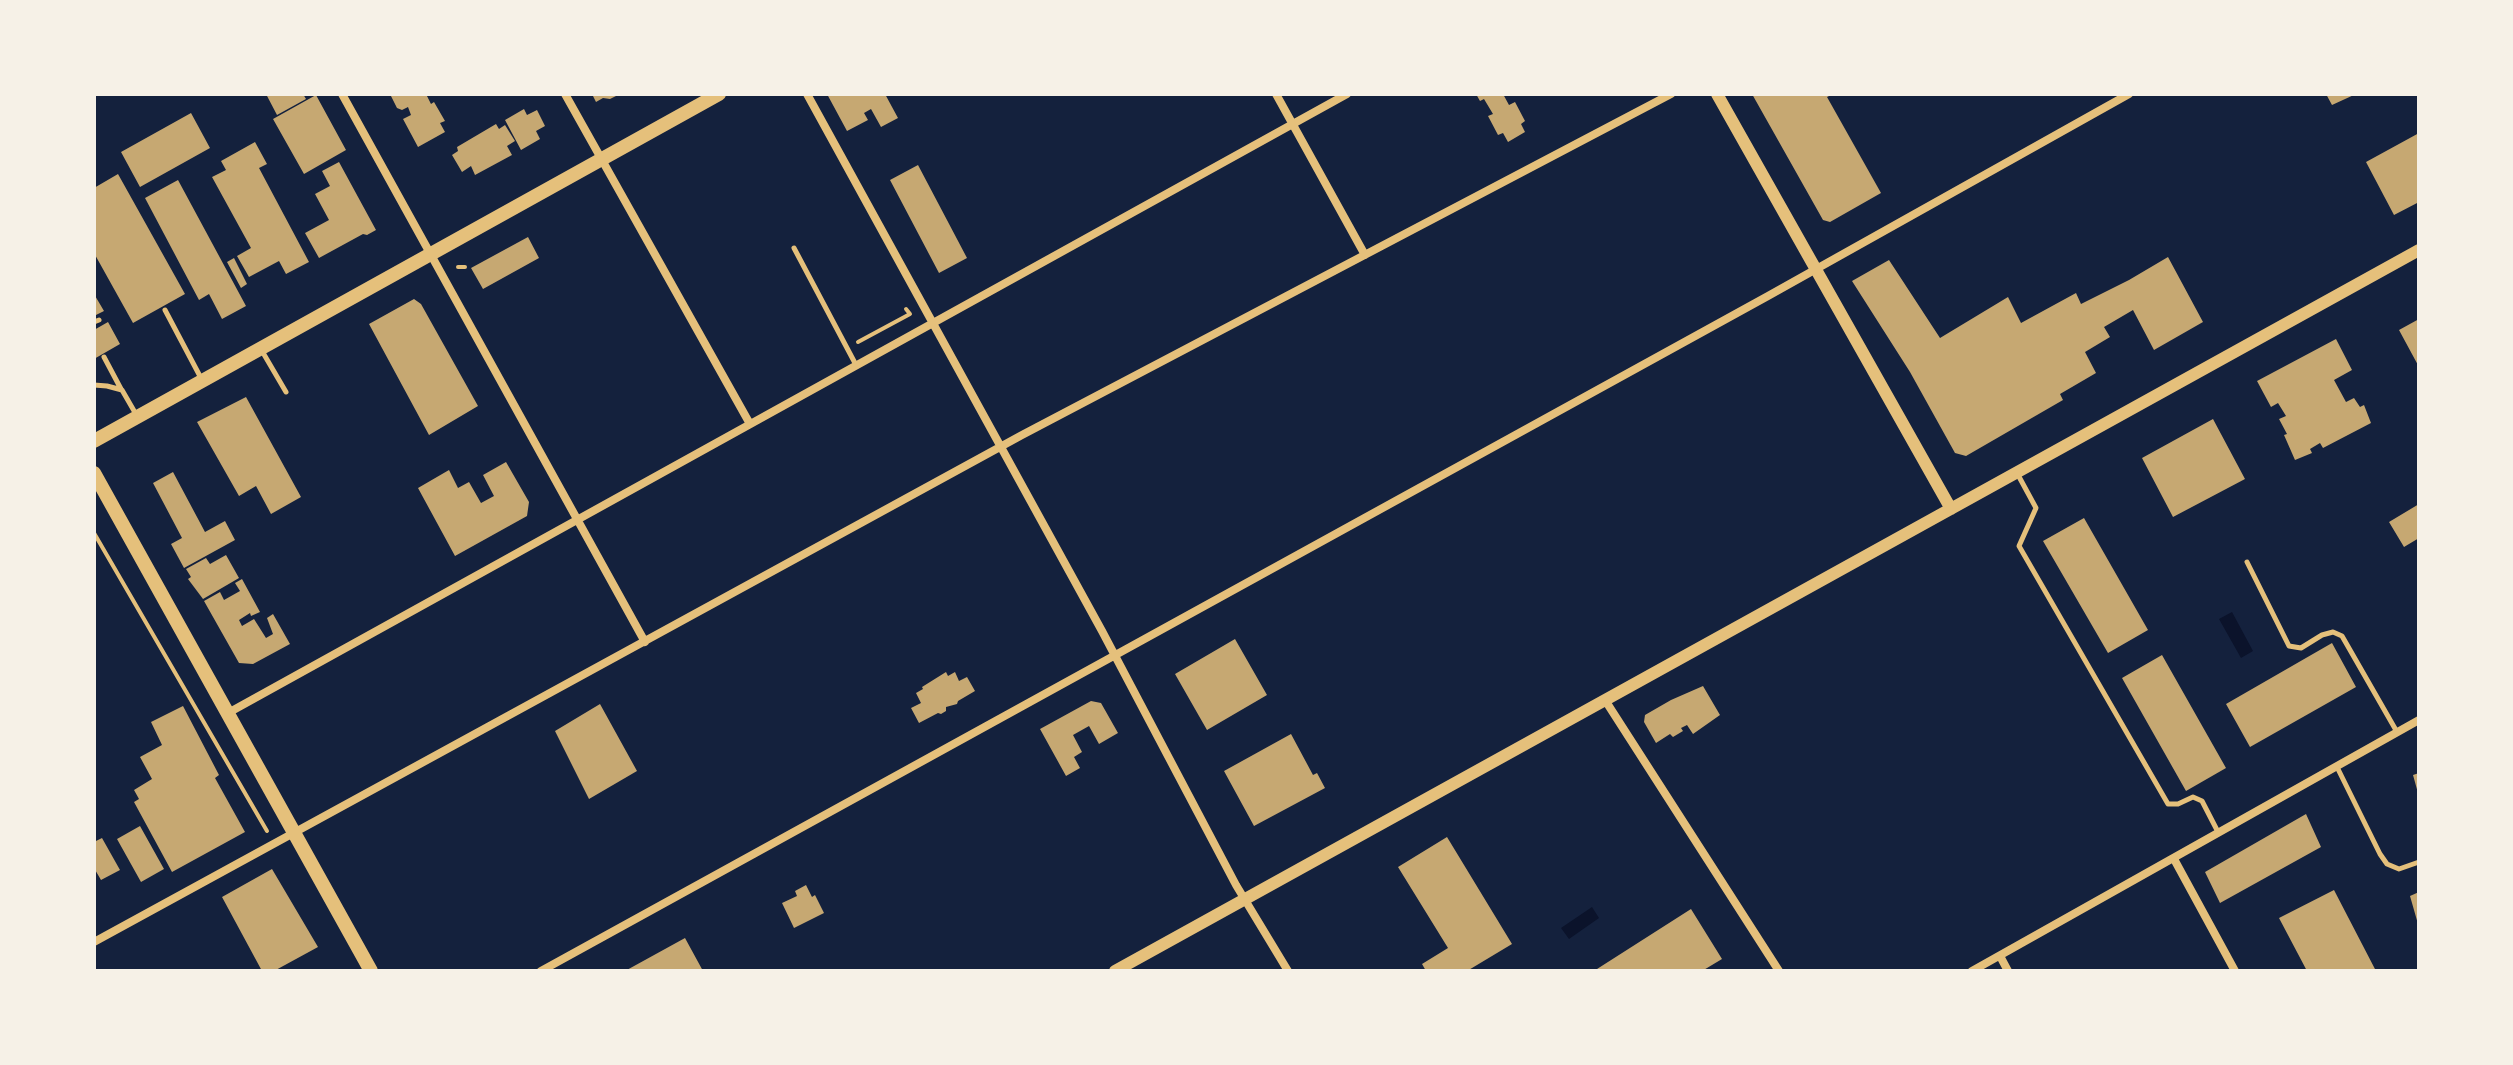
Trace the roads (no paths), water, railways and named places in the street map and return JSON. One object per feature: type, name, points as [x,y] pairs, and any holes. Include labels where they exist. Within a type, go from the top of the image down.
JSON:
[{"type":"main road","points":[[94,441],[719,94]]},
{"type":"main road","points":[[94,473],[371,971]]},
{"type":"street","points":[[342,94],[645,642]]},
{"type":"street","points":[[565,94],[750,424]]},
{"type":"street","points":[[807,94],[1245,899],[1288,971]]},
{"type":"street","points":[[1276,94],[1365,255]]},
{"type":"street","points":[[228,713],[1347,94]]},
{"type":"street","points":[[94,942],[1001,447],[1671,94]]},
{"type":"street","points":[[1717,94],[1951,509]]},
{"type":"street","points":[[541,971],[2129,94]]},
{"type":"street","points":[[1115,971],[2419,250]]},
{"type":"street","points":[[1605,700],[1779,971]]},
{"type":"street","points":[[1972,971],[2419,720]]},
{"type":"street","points":[[2174,859],[2235,971]]},
{"type":"street","points":[[2000,956],[2008,971]]},
{"type":"lane","points":[[794,248],[856,365]]},
{"type":"lane","points":[[165,310],[203,381]]},
{"type":"lane","points":[[260,348],[286,392]]},
{"type":"lane","points":[[104,357],[137,417]]},
{"type":"lane","points":[[94,385],[122,390]]},
{"type":"lane","points":[[2017,472],[2036,508],[2019,546],[2168,804],[2178,804],[2193,797],[2202,801],[2219,834]]},
{"type":"lane","points":[[2247,562],[2289,646],[2301,648],[2333,632],[2342,636],[2397,732]]},
{"type":"lane","points":[[2337,767],[2387,864],[2399,869],[2419,862]]},
{"type":"water","points":[[2232,612],[2253,651],[2241,658],[2219,619]]},
{"type":"water","points":[[1592,907],[1599,918],[1569,939],[1561,928]]}]
